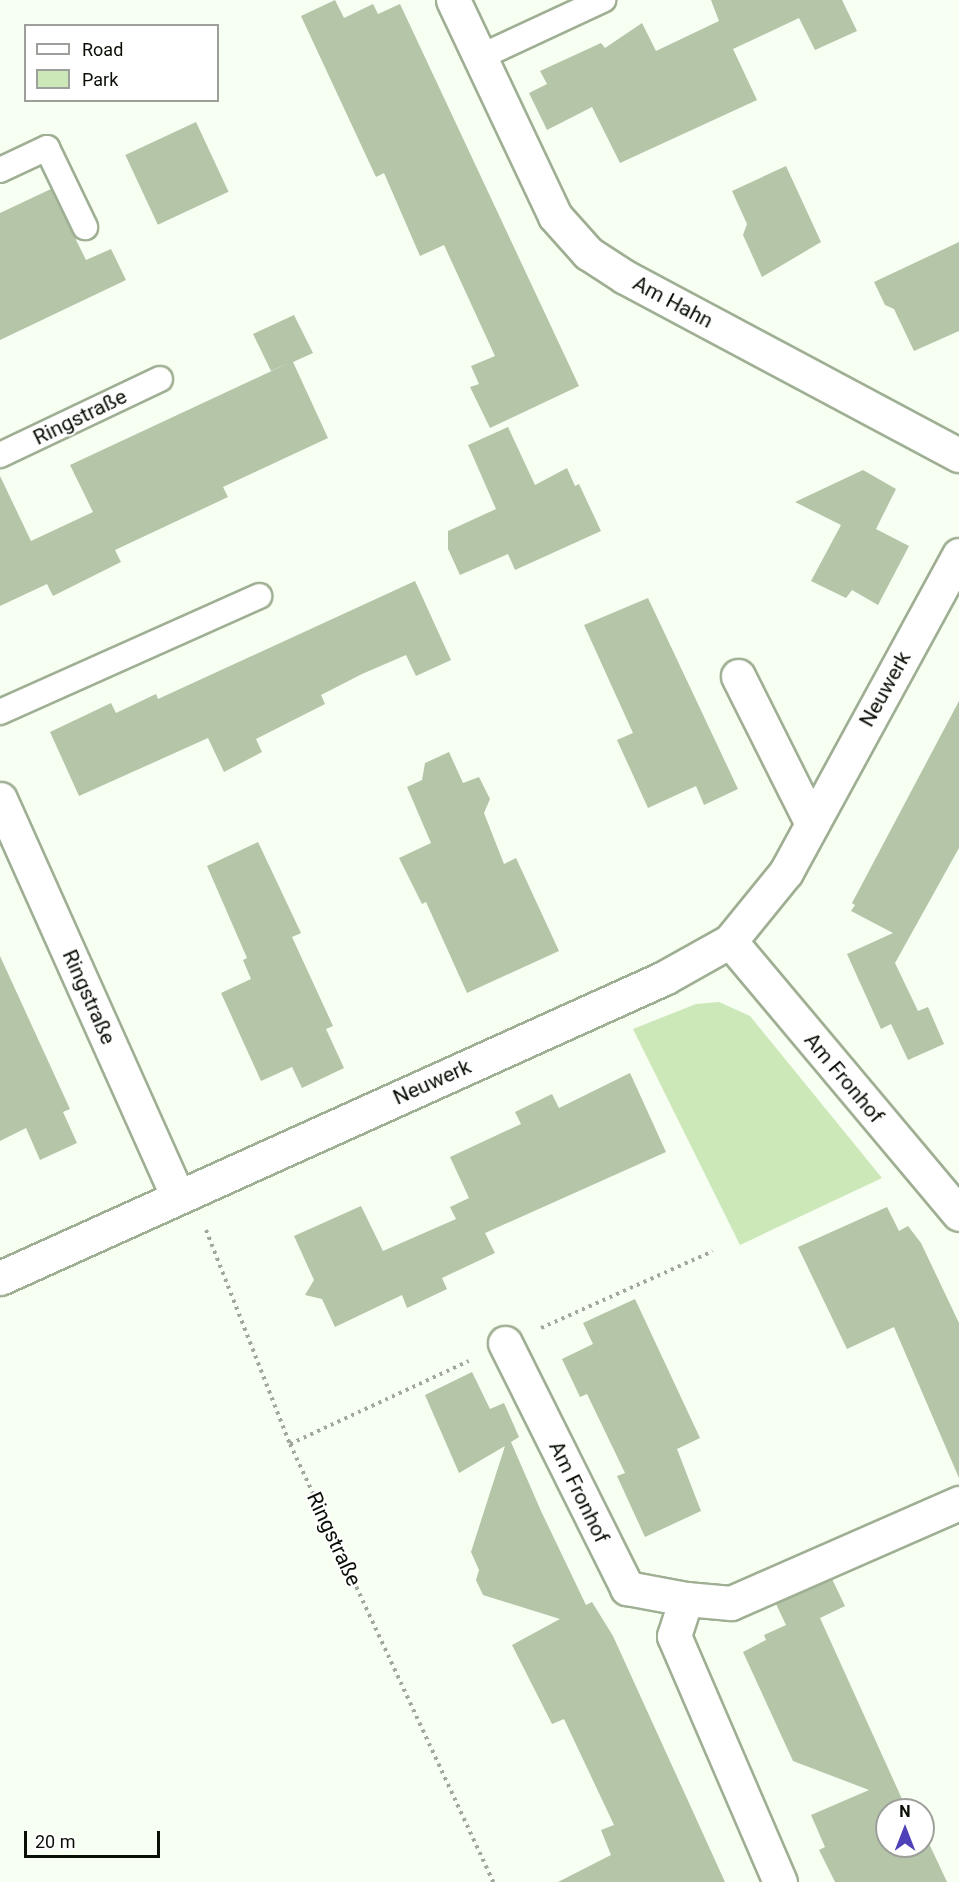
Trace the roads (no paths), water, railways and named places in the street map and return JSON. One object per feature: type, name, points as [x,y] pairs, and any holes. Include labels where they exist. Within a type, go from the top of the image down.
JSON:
[{"type":"street","name":"Am Hahn","points":[[453,0],[555,216],[588,253],[625,277],[959,455]]},
{"type":"street","name":"Neuwerk","points":[[0,1278],[664,978],[730,941],[786,872],[959,555]]},
{"type":"street","points":[[738,675],[812,824]]},
{"type":"street","name":"Ringstraße","points":[[0,799],[184,1193]]},
{"type":"street","name":"Am Fronhof","points":[[730,941],[959,1214]]},
{"type":"street","name":"Am Fronhof","points":[[505,1343],[627,1588],[686,1599],[731,1603],[959,1503]]},
{"type":"street","points":[[686,1599],[674,1636],[780,1882]]},
{"type":"lane","points":[[480,57],[603,0]]},
{"type":"lane","points":[[0,170],[47,148],[85,227]]},
{"type":"lane","name":"Ringstraße","points":[[0,455],[160,379]]},
{"type":"lane","points":[[0,712],[259,596]]}]
